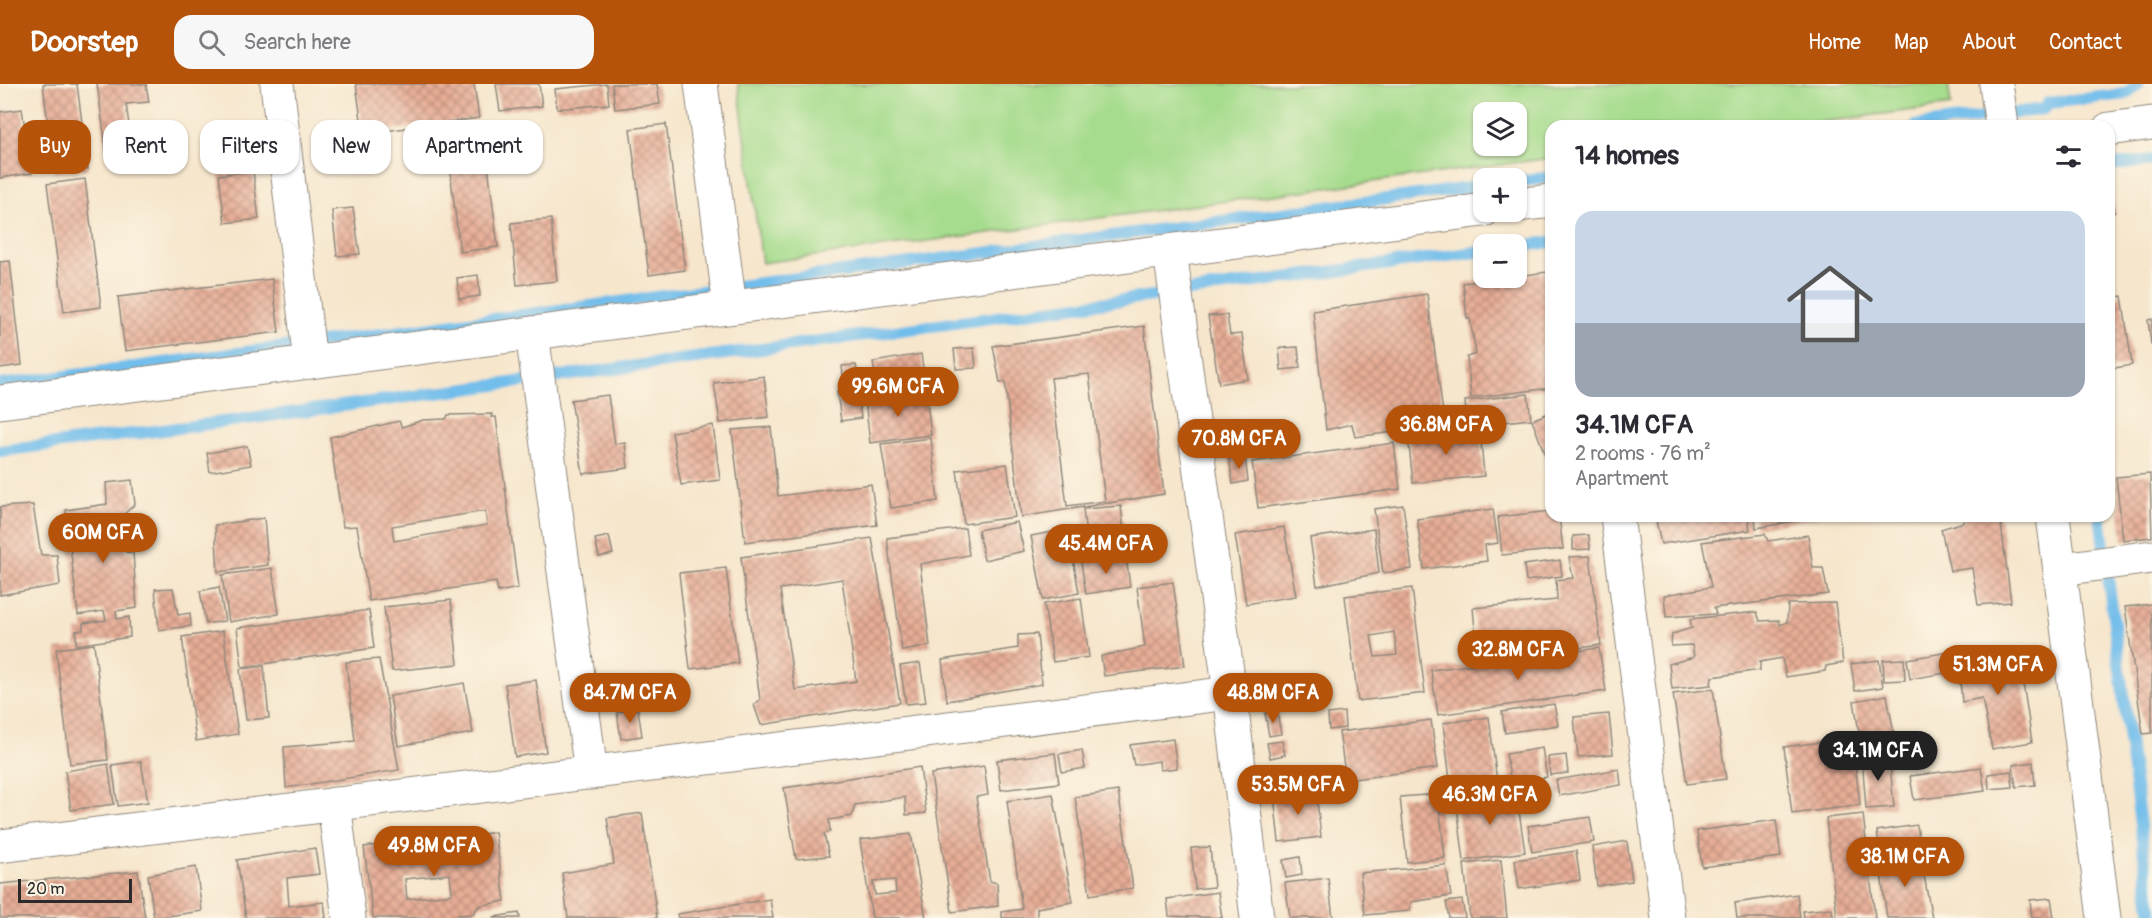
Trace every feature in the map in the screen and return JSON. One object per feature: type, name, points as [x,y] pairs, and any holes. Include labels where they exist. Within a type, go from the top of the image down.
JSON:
[{"type":"street","points":[[277,84],[310,362]]},
{"type":"street","points":[[701,84],[730,307]]},
{"type":"street","points":[[1996,84],[2001,120]]},
{"type":"street","points":[[2115,128],[2152,123]]},
{"type":"street","points":[[1527,204],[1545,202]]},
{"type":"street","points":[[0,402],[1473,211]]},
{"type":"street","points":[[1170,251],[1230,693],[1257,918]]},
{"type":"street","points":[[532,333],[591,772]]},
{"type":"street","points":[[1618,522],[1668,918]]},
{"type":"street","points":[[2055,522],[2104,918]]},
{"type":"street","points":[[2061,569],[2152,557]]},
{"type":"street","points":[[0,846],[1230,693]]},
{"type":"street","points":[[334,804],[349,918]]},
{"type":"green space","points":[[738,84],[1948,84],[1951,105],[1836,120],[1545,120],[1545,159],[762,263]]},
{"type":"building","points":[[43,84],[77,84],[82,120],[47,120]]},
{"type":"building","points":[[97,84],[146,84],[149,102],[126,104],[128,120],[103,120],[103,126]]},
{"type":"building","points":[[356,84],[474,84],[479,118],[403,120],[403,128],[391,130],[391,120],[361,120]]},
{"type":"building","points":[[496,84],[539,84],[542,106],[500,111]]},
{"type":"building","points":[[607,84],[609,104],[557,109],[555,89]]},
{"type":"building","points":[[612,84],[657,84],[660,104],[615,109]]},
{"type":"building","points":[[22,109],[24,120],[18,120],[18,174],[26,174],[0,178],[0,112]]},
{"type":"building","points":[[666,124],[685,270],[649,275],[630,129]]},
{"type":"building","points":[[253,174],[259,219],[225,223],[219,175]]},
{"type":"building","points":[[450,174],[489,174],[498,247],[460,252]]},
{"type":"building","points":[[85,179],[101,307],[64,312],[47,184]]},
{"type":"building","points":[[353,208],[360,254],[337,256],[332,210]]},
{"type":"building","points":[[551,219],[557,281],[517,285],[511,223]]},
{"type":"building","points":[[10,261],[22,365],[0,368],[0,262]]},
{"type":"building","points":[[1545,272],[1545,389],[1471,398],[1467,357],[1476,354],[1470,319],[1467,318],[1463,283],[1473,282],[1473,288],[1527,288],[1527,275]]},
{"type":"building","points":[[478,275],[480,296],[459,299],[457,278]]},
{"type":"building","points":[[272,279],[279,332],[125,351],[118,297]]},
{"type":"building","points":[[1427,294],[1443,413],[1414,417],[1418,429],[1355,437],[1352,424],[1326,430],[1313,311]]},
{"type":"building","points":[[2122,296],[2132,365],[2115,368],[2115,297]]},
{"type":"building","points":[[1227,315],[1230,335],[1242,334],[1248,379],[1219,384],[1208,316]]},
{"type":"building","points":[[2152,319],[2152,344],[2151,344],[2148,320]]},
{"type":"building","points":[[1144,326],[1164,494],[1021,517],[1005,382],[1000,383],[993,346]],"holes":[[[1089,374],[1105,501],[1067,506],[1051,378]]]},
{"type":"building","points":[[1298,347],[1300,368],[1281,370],[1279,348]]},
{"type":"building","points":[[974,348],[976,368],[956,369],[954,349]]},
{"type":"building","points":[[921,354],[924,375],[876,382],[873,362]]},
{"type":"building","points":[[856,365],[859,384],[844,386],[842,366]]},
{"type":"building","points":[[764,376],[769,417],[720,423],[714,383]]},
{"type":"building","points":[[857,389],[861,418],[841,421],[837,392]]},
{"type":"building","points":[[926,393],[931,435],[870,443],[865,401]]},
{"type":"building","points":[[1528,394],[1531,419],[1467,426],[1465,401]]},
{"type":"building","points":[[608,395],[615,444],[625,443],[628,468],[583,474],[571,400]]},
{"type":"building","points":[[492,414],[491,417],[496,417],[518,588],[498,592],[496,582],[369,601],[357,526],[343,527],[330,437],[399,421],[402,427],[423,420],[446,419],[448,415]],"holes":[[[485,511],[487,525],[394,541],[392,526]]]},
{"type":"building","points":[[1545,415],[1545,455],[1532,420]]},
{"type":"building","points":[[713,425],[720,480],[681,485],[672,432]]},
{"type":"building","points":[[771,427],[778,496],[871,484],[877,525],[745,542],[732,430]]},
{"type":"building","points":[[1480,429],[1484,476],[1413,483],[1408,436]]},
{"type":"building","points":[[931,438],[938,501],[891,508],[881,444]]},
{"type":"building","points":[[1394,443],[1400,489],[1258,508],[1252,462]]},
{"type":"building","points":[[247,446],[251,465],[210,472],[207,453]]},
{"type":"building","points":[[1245,456],[1248,481],[1233,484],[1229,458]]},
{"type":"building","points":[[1007,464],[1015,517],[964,524],[957,470]]},
{"type":"building","points":[[2150,474],[2152,537],[2123,540],[2116,477]]},
{"type":"building","points":[[132,480],[135,504],[122,516],[126,552],[133,553],[137,608],[116,611],[117,619],[129,617],[130,637],[76,645],[76,631],[83,630],[83,623],[106,620],[104,611],[78,615],[66,510],[107,504],[106,483]]},
{"type":"building","points":[[33,505],[41,555],[57,555],[60,585],[0,595],[0,507]]},
{"type":"building","points":[[1403,505],[1412,569],[1383,573],[1374,509]]},
{"type":"building","points":[[1121,506],[1124,532],[1086,536],[1083,509]]},
{"type":"building","points":[[1493,509],[1498,543],[1485,545],[1487,561],[1424,569],[1417,519]]},
{"type":"building","points":[[1545,512],[1545,522],[1560,522],[1563,549],[1502,555],[1498,517]]},
{"type":"building","points":[[264,518],[268,565],[218,572],[215,525]]},
{"type":"building","points":[[1017,522],[1024,551],[984,560],[978,530]]},
{"type":"building","points":[[1656,522],[1749,522],[1750,530],[1661,544]]},
{"type":"building","points":[[1756,522],[1790,522],[1756,528]]},
{"type":"building","points":[[1964,522],[2001,522],[2011,602],[1978,605],[1972,568],[1950,571],[1941,529]]},
{"type":"building","points":[[1284,527],[1296,596],[1246,604],[1235,535]]},
{"type":"building","points":[[965,528],[969,555],[920,564],[930,646],[902,651],[887,538]]},
{"type":"building","points":[[1068,529],[1079,593],[1043,600],[1031,536]]},
{"type":"building","points":[[1374,529],[1379,573],[1317,586],[1310,538]]},
{"type":"building","points":[[1765,534],[1768,541],[1808,535],[1813,568],[1823,568],[1828,594],[1714,608],[1716,614],[1666,617],[1664,595],[1711,587],[1702,542]]},
{"type":"building","points":[[1589,535],[1590,549],[1573,550],[1573,536]]},
{"type":"building","points":[[609,536],[613,554],[599,557],[595,539]]},
{"type":"building","points":[[872,538],[900,703],[761,725],[754,705],[760,700],[741,557]],"holes":[[[842,579],[856,681],[795,690],[780,589]]]},
{"type":"building","points":[[1126,556],[1130,587],[1086,594],[1081,562]]},
{"type":"building","points":[[1590,556],[1601,645],[1478,661],[1473,608],[1557,600],[1556,580],[1573,578],[1569,557]]},
{"type":"building","points":[[1560,560],[1562,576],[1526,581],[1524,565]]},
{"type":"building","points":[[272,568],[279,614],[229,622],[222,575]]},
{"type":"building","points":[[726,568],[738,663],[690,669],[679,573]]},
{"type":"building","points":[[1173,582],[1185,666],[1104,676],[1101,656],[1145,647],[1137,587]]},
{"type":"building","points":[[219,587],[225,621],[206,624],[200,591]]},
{"type":"building","points":[[173,588],[178,615],[190,613],[191,626],[159,630],[155,589]]},
{"type":"building","points":[[1412,588],[1425,693],[1358,701],[1345,596]],"holes":[[[1394,632],[1397,655],[1375,657],[1371,636]]]},
{"type":"building","points":[[1081,598],[1089,657],[1053,662],[1044,604]]},
{"type":"building","points":[[451,600],[458,664],[392,671],[384,607]]},
{"type":"building","points":[[1835,603],[1843,663],[1826,666],[1825,671],[1786,677],[1782,658],[1760,662],[1760,670],[1712,677],[1711,685],[1672,689],[1669,664],[1694,657],[1692,645],[1671,646],[1672,634],[1692,628],[1690,619],[1757,612],[1760,621],[1779,620],[1780,625],[1787,622],[1788,604]]},
{"type":"building","points":[[2152,604],[2152,733],[2143,734],[2125,607]]},
{"type":"building","points":[[369,610],[374,648],[242,667],[237,628]]},
{"type":"building","points":[[223,631],[238,734],[196,741],[182,637]]},
{"type":"building","points":[[1037,634],[1042,684],[947,701],[942,660],[1018,648],[1018,635]]},
{"type":"building","points":[[94,644],[108,760],[70,764],[56,649]]},
{"type":"building","points":[[1599,648],[1606,691],[1438,715],[1431,670]]},
{"type":"building","points":[[2018,650],[2032,742],[1992,749],[1982,698],[1962,702],[1958,660]]},
{"type":"building","points":[[1949,652],[1952,672],[1910,679],[1907,659]]},
{"type":"building","points":[[379,659],[399,770],[286,788],[284,747],[355,741],[346,662]]},
{"type":"building","points":[[1904,659],[1905,680],[1884,681],[1883,660]]},
{"type":"building","points":[[1879,660],[1883,687],[1855,691],[1851,664]]},
{"type":"building","points":[[920,663],[926,702],[906,704],[900,666]]},
{"type":"building","points":[[264,666],[269,718],[246,720],[240,669]]},
{"type":"building","points":[[536,680],[546,752],[515,757],[505,684]]},
{"type":"building","points":[[464,683],[473,733],[398,746],[390,696]]},
{"type":"building","points":[[1713,689],[1726,779],[1687,784],[1673,694]]},
{"type":"building","points":[[1887,695],[1896,745],[1862,751],[1854,701]]},
{"type":"building","points":[[1554,704],[1558,725],[1505,733],[1502,712]]},
{"type":"building","points":[[638,709],[642,736],[621,739],[617,712]]},
{"type":"building","points":[[1277,711],[1281,734],[1269,736],[1265,713]]},
{"type":"building","points":[[1344,712],[1345,728],[1329,730],[1328,714]]},
{"type":"building","points":[[1609,714],[1613,754],[1578,757],[1574,717]]},
{"type":"building","points":[[1489,717],[1497,782],[1451,788],[1443,723]]},
{"type":"building","points":[[1431,720],[1438,768],[1346,780],[1339,732]]},
{"type":"building","points":[[1852,738],[1860,805],[1792,814],[1784,747]]},
{"type":"building","points":[[1173,739],[1177,768],[1160,770],[1159,761],[1134,765],[1130,745]]},
{"type":"building","points":[[1282,741],[1285,755],[1270,758],[1267,743]]},
{"type":"building","points":[[1542,748],[1547,777],[1511,783],[1506,754]]},
{"type":"building","points":[[1082,750],[1085,768],[1062,772],[1059,754]]},
{"type":"building","points":[[1055,753],[1059,783],[1001,790],[997,760]]},
{"type":"building","points":[[1889,754],[1894,807],[1866,809],[1862,757]]},
{"type":"building","points":[[1566,755],[1568,773],[1550,775],[1548,757]]},
{"type":"building","points":[[141,761],[148,802],[118,806],[112,765]]},
{"type":"building","points":[[2033,762],[2035,785],[2016,787],[2013,765]]},
{"type":"building","points":[[108,764],[114,804],[71,810],[65,771]]},
{"type":"building","points":[[984,766],[988,795],[976,797],[990,881],[997,883],[998,906],[952,912],[931,774]]},
{"type":"building","points":[[920,767],[926,813],[906,815],[905,797],[855,805],[852,816],[829,820],[830,832],[824,834],[829,856],[796,859],[784,788]]},
{"type":"building","points":[[1981,767],[1985,791],[1914,800],[1910,776]]},
{"type":"building","points":[[1619,769],[1621,785],[1559,796],[1556,780]]},
{"type":"building","points":[[2011,771],[2013,787],[1989,789],[1988,774]]},
{"type":"building","points":[[1118,791],[1133,888],[1090,895],[1075,797]]},
{"type":"building","points":[[1316,791],[1321,837],[1279,842],[1274,796]]},
{"type":"building","points":[[1516,791],[1525,852],[1464,861],[1456,799]]},
{"type":"building","points":[[1053,794],[1073,902],[1037,908],[1037,918],[1002,918],[1002,912],[1022,909],[1007,801]]},
{"type":"building","points":[[1438,794],[1445,858],[1407,862],[1400,797]]},
{"type":"building","points":[[642,813],[657,918],[568,918],[562,873],[614,864],[607,818]]},
{"type":"building","points":[[1863,814],[1875,918],[1837,918],[1826,818]]},
{"type":"building","points":[[1590,817],[1594,842],[1532,852],[1528,826]]},
{"type":"building","points":[[1776,820],[1781,857],[1702,867],[1697,831]]},
{"type":"building","points":[[1917,825],[1921,850],[1880,856],[1877,831]]},
{"type":"building","points":[[495,832],[505,901],[479,906],[473,914],[458,915],[458,918],[373,918],[364,847],[451,835],[452,840]],"holes":[[[450,874],[452,894],[407,899],[405,879]]]},
{"type":"building","points":[[911,834],[926,918],[872,918],[860,840]],"holes":[[[895,880],[896,893],[875,895],[873,882]]]},
{"type":"building","points":[[1627,841],[1632,881],[1597,886],[1592,847]]},
{"type":"building","points":[[1210,847],[1214,887],[1195,889],[1191,848]]},
{"type":"building","points":[[315,848],[319,874],[287,878],[289,906],[324,902],[326,918],[246,918],[237,860]]},
{"type":"building","points":[[1576,851],[1580,880],[1519,889],[1515,860]]},
{"type":"building","points":[[1920,854],[1932,918],[1887,918],[1879,859]]},
{"type":"building","points":[[1300,857],[1302,875],[1286,878],[1283,860]]},
{"type":"building","points":[[1501,860],[1507,918],[1470,918],[1464,864]]},
{"type":"building","points":[[1446,865],[1451,896],[1411,902],[1410,911],[1365,915],[1360,873]]},
{"type":"building","points":[[196,867],[202,911],[154,918],[148,875]]},
{"type":"building","points":[[138,871],[145,918],[0,918],[0,884]]},
{"type":"building","points":[[1328,878],[1333,918],[1290,918],[1285,883]]},
{"type":"building","points":[[1218,892],[1222,918],[1169,916],[1167,899]]},
{"type":"building","points":[[1797,894],[1800,918],[1737,918],[1735,903]]},
{"type":"building","points":[[2051,898],[2054,918],[2032,918],[2030,900]]},
{"type":"building","points":[[770,899],[773,918],[678,918],[677,914]]},
{"type":"building","points":[[1462,900],[1465,918],[1449,918],[1446,902]]},
{"type":"building","points":[[1832,908],[1833,918],[1804,918],[1803,911]]},
{"type":"building","points":[[519,913],[520,918],[494,918],[494,917]]},
{"type":"waterway","points":[[1961,120],[2044,109],[2048,103],[2126,94],[2138,84]]},
{"type":"waterway","points":[[2115,165],[2152,160]]},
{"type":"waterway","points":[[1527,180],[1545,178]]},
{"type":"waterway","points":[[0,385],[1473,187]]},
{"type":"waterway","points":[[1527,245],[1545,243]]},
{"type":"waterway","points":[[0,451],[557,378],[1473,253]]},
{"type":"waterway","points":[[2101,522],[2152,917]]}]
